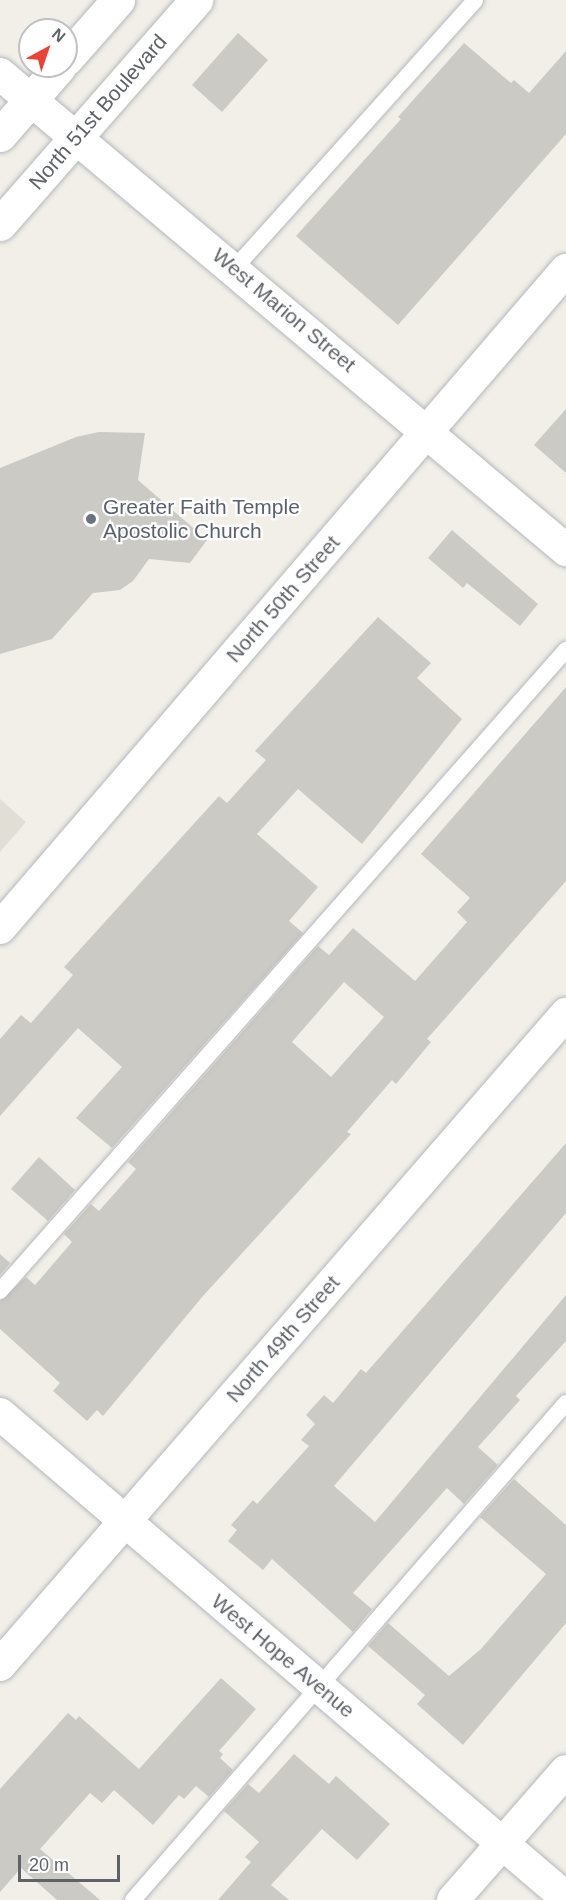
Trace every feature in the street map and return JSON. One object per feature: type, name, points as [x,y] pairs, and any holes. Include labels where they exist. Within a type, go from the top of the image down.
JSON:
[{"type":"street","points":[[78,45],[118,0]]},
{"type":"street","name":"North 51st Boulevard","points":[[0,224],[196,0]]},
{"type":"street","name":"West Marion Street","points":[[0,74],[428,431],[566,550]]},
{"type":"street","points":[[0,135],[50,78]]},
{"type":"street","name":"North 50th Street","points":[[0,928],[566,270]]},
{"type":"street","name":"North 49th Street","points":[[0,1665],[566,1014]]},
{"type":"street","name":"West Hope Avenue","points":[[0,1414],[566,1898]]},
{"type":"street","points":[[453,1900],[566,1770]]},
{"type":"lane","points":[[234,268],[475,0]]},
{"type":"lane","points":[[0,1291],[566,650]]},
{"type":"lane","points":[[133,1900],[321,1688],[566,1403]]},
{"type":"shaded area","points":[[0,799],[26,822],[0,852]]},
{"type":"building","points":[[238,33],[268,60],[222,112],[192,85]]},
{"type":"building","points":[[464,43],[511,83],[514,80],[529,93],[566,51],[566,134],[398,325],[296,236],[401,119],[398,117]]},
{"type":"building","points":[[566,409],[566,473],[534,445]]},
{"type":"building","name":"Greater Faith Temple Apostolic Church","points":[[99,432],[145,433],[138,480],[207,540],[190,563],[149,559],[133,581],[120,590],[93,593],[52,639],[0,654],[0,468],[76,437]]},
{"type":"building","points":[[452,530],[538,604],[520,626],[467,583],[463,588],[428,558]]},
{"type":"building","points":[[378,617],[431,663],[417,678],[462,719],[362,844],[298,789],[257,834],[318,887],[289,921],[303,933],[112,1148],[76,1118],[122,1067],[78,1028],[0,1116],[0,1039],[21,1015],[31,1023],[73,975],[64,967],[219,796],[227,803],[266,760],[255,751]]},
{"type":"building","points":[[566,687],[566,881],[427,1039],[431,1042],[396,1084],[392,1080],[347,1132],[351,1134],[203,1296],[103,1416],[97,1410],[87,1421],[53,1391],[60,1383],[0,1329],[0,1301],[26,1277],[35,1285],[72,1242],[64,1234],[91,1204],[99,1211],[136,1169],[128,1162],[318,946],[329,955],[353,928],[415,981],[467,922],[457,912],[470,898],[421,854]],"holes":[[[344,982],[384,1017],[331,1077],[292,1042]]]},
{"type":"building","points":[[566,1143],[566,1213],[334,1486],[375,1522],[566,1295],[566,1341],[516,1396],[520,1400],[478,1447],[498,1465],[464,1504],[447,1488],[353,1593],[372,1609],[353,1632],[272,1559],[263,1570],[228,1541],[237,1530],[231,1525],[253,1500],[257,1504],[309,1446],[301,1440],[315,1424],[306,1415],[324,1395],[333,1403],[361,1369],[366,1373]]},
{"type":"building","points":[[39,1157],[75,1190],[48,1221],[11,1189]]},
{"type":"building","points":[[0,1254],[10,1263],[0,1275]]},
{"type":"building","points":[[514,1479],[566,1525],[566,1623],[463,1745],[417,1704],[425,1695],[368,1646],[388,1623],[449,1676],[481,1649],[546,1574],[480,1517]]},
{"type":"building","points":[[221,1678],[256,1709],[219,1751],[223,1754],[220,1758],[233,1770],[209,1797],[196,1786],[184,1799],[179,1795],[153,1825],[114,1790],[102,1803],[90,1793],[40,1849],[100,1900],[57,1900],[21,1868],[0,1892],[0,1789],[68,1713],[76,1720],[79,1716],[139,1769]]},
{"type":"building","points":[[294,1754],[329,1784],[336,1776],[390,1824],[357,1860],[322,1829],[271,1885],[289,1900],[218,1900],[251,1862],[245,1857],[259,1842],[224,1811],[248,1784],[259,1793]]},
{"type":"place","name":"Greater Faith Temple Apostolic Church","points":[[91,519]]}]
